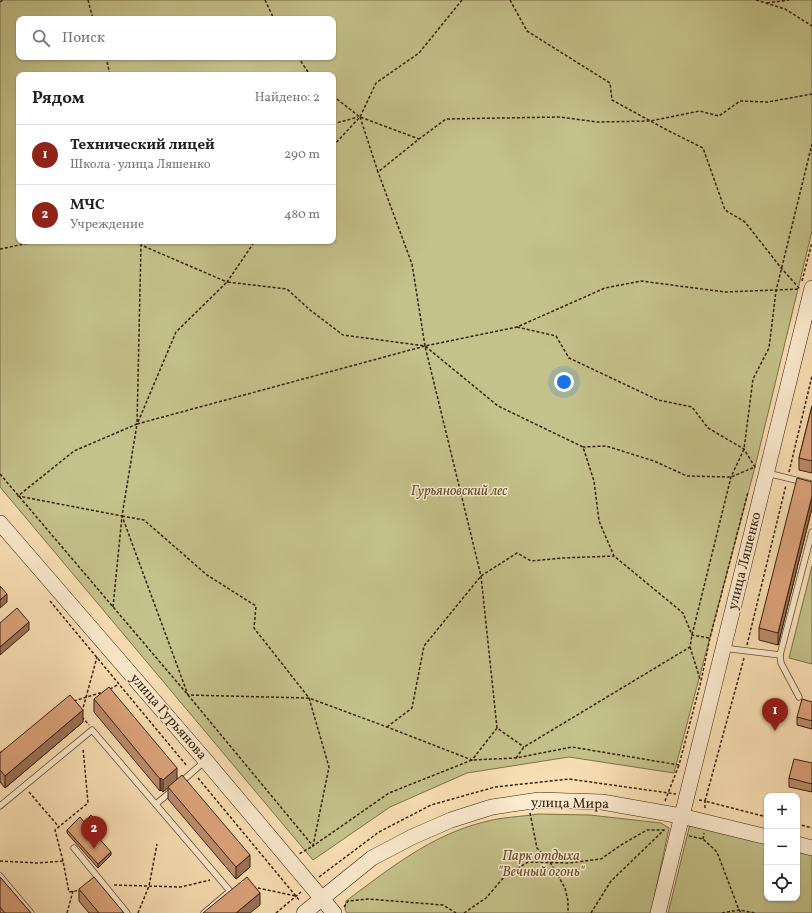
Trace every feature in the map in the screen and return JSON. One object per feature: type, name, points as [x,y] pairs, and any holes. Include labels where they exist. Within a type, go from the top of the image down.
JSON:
[{"type":"main road","name":"улица Ляшенко","points":[[658,913],[723,648],[758,471],[810,305],[806,289]]},
{"type":"main road","name":"улица Гурьянова","points":[[1,525],[206,761],[322,898],[338,912]]},
{"type":"main road","name":"улица Мира","points":[[304,913],[372,858],[412,837],[451,820],[492,807],[540,800],[602,802],[681,816],[764,836]]},
{"type":"main road","points":[[800,845],[812,848]]},
{"type":"lane","points":[[758,471],[812,484]]},
{"type":"lane","points":[[799,698],[781,663],[780,655],[812,532]]},
{"type":"lane","points":[[723,648],[780,655]]},
{"type":"lane","points":[[0,806],[92,730],[230,891],[204,913]]},
{"type":"lane","points":[[156,804],[206,761]]},
{"type":"lane","points":[[74,848],[128,913]]},
{"type":"lane","points":[[0,876],[31,913]]},
{"type":"path","points":[[88,0],[92,16]]},
{"type":"path","points":[[264,0],[272,16]]},
{"type":"path","points":[[336,143],[360,116],[376,83],[419,52],[462,0]]},
{"type":"path","points":[[510,0],[527,31],[610,83],[612,100],[703,148],[725,210],[745,222],[782,269],[806,289]]},
{"type":"path","points":[[756,0],[786,9],[812,26]]},
{"type":"path","points":[[765,3],[789,0]]},
{"type":"path","points":[[107,60],[109,72]]},
{"type":"path","points":[[300,60],[308,72]]},
{"type":"path","points":[[378,172],[446,119],[560,118],[598,122],[650,121],[700,110],[719,116],[740,101],[768,102],[812,94]]},
{"type":"path","points":[[336,98],[360,116],[419,139]]},
{"type":"path","points":[[336,123],[360,116]]},
{"type":"path","points":[[360,116],[378,172],[412,264],[425,346],[481,576],[497,728],[472,760]]},
{"type":"path","points":[[701,681],[690,647],[692,635],[731,477],[744,449],[753,379],[769,348],[776,291],[812,144]]},
{"type":"path","points":[[806,289],[812,242]]},
{"type":"path","points":[[0,249],[24,244]]},
{"type":"path","points":[[137,424],[176,332],[227,282],[253,244]]},
{"type":"path","points":[[112,607],[122,516],[137,424],[141,245],[227,282],[287,289],[310,310],[343,336],[425,346],[498,406],[583,447],[606,446],[654,461],[687,476],[731,477],[758,471]]},
{"type":"path","points":[[18,496],[74,451],[137,424],[425,346],[516,327],[605,288],[641,281],[725,292],[806,289]]},
{"type":"path","points":[[516,327],[556,336],[569,358],[658,400],[692,407],[708,428],[744,449],[758,471]]},
{"type":"path","points":[[764,815],[705,801],[746,651],[812,376]]},
{"type":"path","points":[[583,447],[594,481],[599,521],[614,556],[683,613],[692,635]]},
{"type":"path","points":[[757,459],[758,471]]},
{"type":"path","points":[[0,474],[313,846]]},
{"type":"path","points":[[668,792],[679,765],[749,489]]},
{"type":"path","points":[[18,496],[144,520],[207,575],[256,606],[254,628],[309,698],[329,767],[313,846]]},
{"type":"path","points":[[122,516],[188,696]]},
{"type":"path","points":[[387,727],[412,708],[424,646],[481,576],[517,553],[531,561],[614,556]]},
{"type":"path","points":[[46,596],[296,896],[249,886]]},
{"type":"path","points":[[692,635],[710,638]]},
{"type":"path","points":[[516,758],[524,746],[690,647]]},
{"type":"path","points":[[92,730],[81,715],[98,657]]},
{"type":"path","points":[[109,690],[120,684]]},
{"type":"path","points":[[70,702],[86,699],[103,692]]},
{"type":"path","points":[[188,696],[309,698],[472,760]]},
{"type":"path","points":[[497,728],[524,746]]},
{"type":"path","points":[[62,861],[55,830],[88,803],[82,738]]},
{"type":"path","points":[[0,753],[9,746]]},
{"type":"path","points":[[289,859],[313,846],[389,793],[472,760],[516,758],[572,747],[679,765]]},
{"type":"path","points":[[0,748],[3,751]]},
{"type":"path","points":[[24,786],[59,827]]},
{"type":"path","points":[[529,808],[537,848],[550,862],[565,888],[568,901],[568,913]]},
{"type":"path","points":[[800,825],[812,828]]},
{"type":"path","points":[[464,913],[486,898],[505,876],[528,862],[569,863],[601,859],[647,830],[664,830],[612,881],[592,913]]},
{"type":"path","points":[[703,839],[717,852],[738,910],[742,913]]},
{"type":"path","points":[[138,913],[149,886],[157,844]]},
{"type":"path","points":[[67,913],[72,891]]},
{"type":"path","points":[[338,912],[348,901],[368,899],[443,905],[456,913]]},
{"type":"path","points":[[722,913],[738,910],[755,913]]},
{"type":"green space","name":"Гурьяновский лес","points":[[0,0],[812,0],[812,231],[755,467],[674,773],[569,757],[467,773],[390,807],[313,860],[0,487]]},
{"type":"green space","points":[[812,566],[812,664],[789,658]]},
{"type":"green space","name":"Парк отдыха \"Вечный огонь\"","points":[[538,814],[590,815],[661,823],[669,828],[651,913],[347,913],[345,910],[346,901],[378,877],[411,854],[446,835],[490,820]]},
{"type":"green space","points":[[690,824],[764,842],[764,901],[800,901],[800,851],[812,854],[812,913],[668,913]]},
{"type":"building","points":[[812,406],[812,461],[799,458]]},
{"type":"building","points":[[797,478],[812,482],[812,496],[778,633],[759,628]]},
{"type":"building","points":[[0,586],[7,594],[0,600]]},
{"type":"building","points":[[17,608],[29,622],[0,647],[0,623]]},
{"type":"building","points":[[109,687],[177,768],[163,780],[161,778],[160,779],[94,699]]},
{"type":"building","points":[[70,695],[83,710],[5,776],[0,770],[0,753]]},
{"type":"building","points":[[802,699],[812,702],[812,721],[797,717]]},
{"type":"building","points":[[794,759],[812,763],[812,784],[789,778]]},
{"type":"building","points":[[182,775],[250,855],[236,867],[168,787]]},
{"type":"building","points":[[91,815],[96,822],[90,828],[111,852],[98,864],[67,830],[80,817],[84,822]]},
{"type":"building","points":[[0,877],[31,913],[5,913],[0,907]]},
{"type":"building","points":[[94,877],[124,913],[99,913],[79,889]]},
{"type":"building","points":[[247,877],[260,893],[236,913],[203,913]]},
{"type":"place","name":"Технический лицей","points":[[775,731]]},
{"type":"place","name":"МЧС","points":[[94,849]]}]
